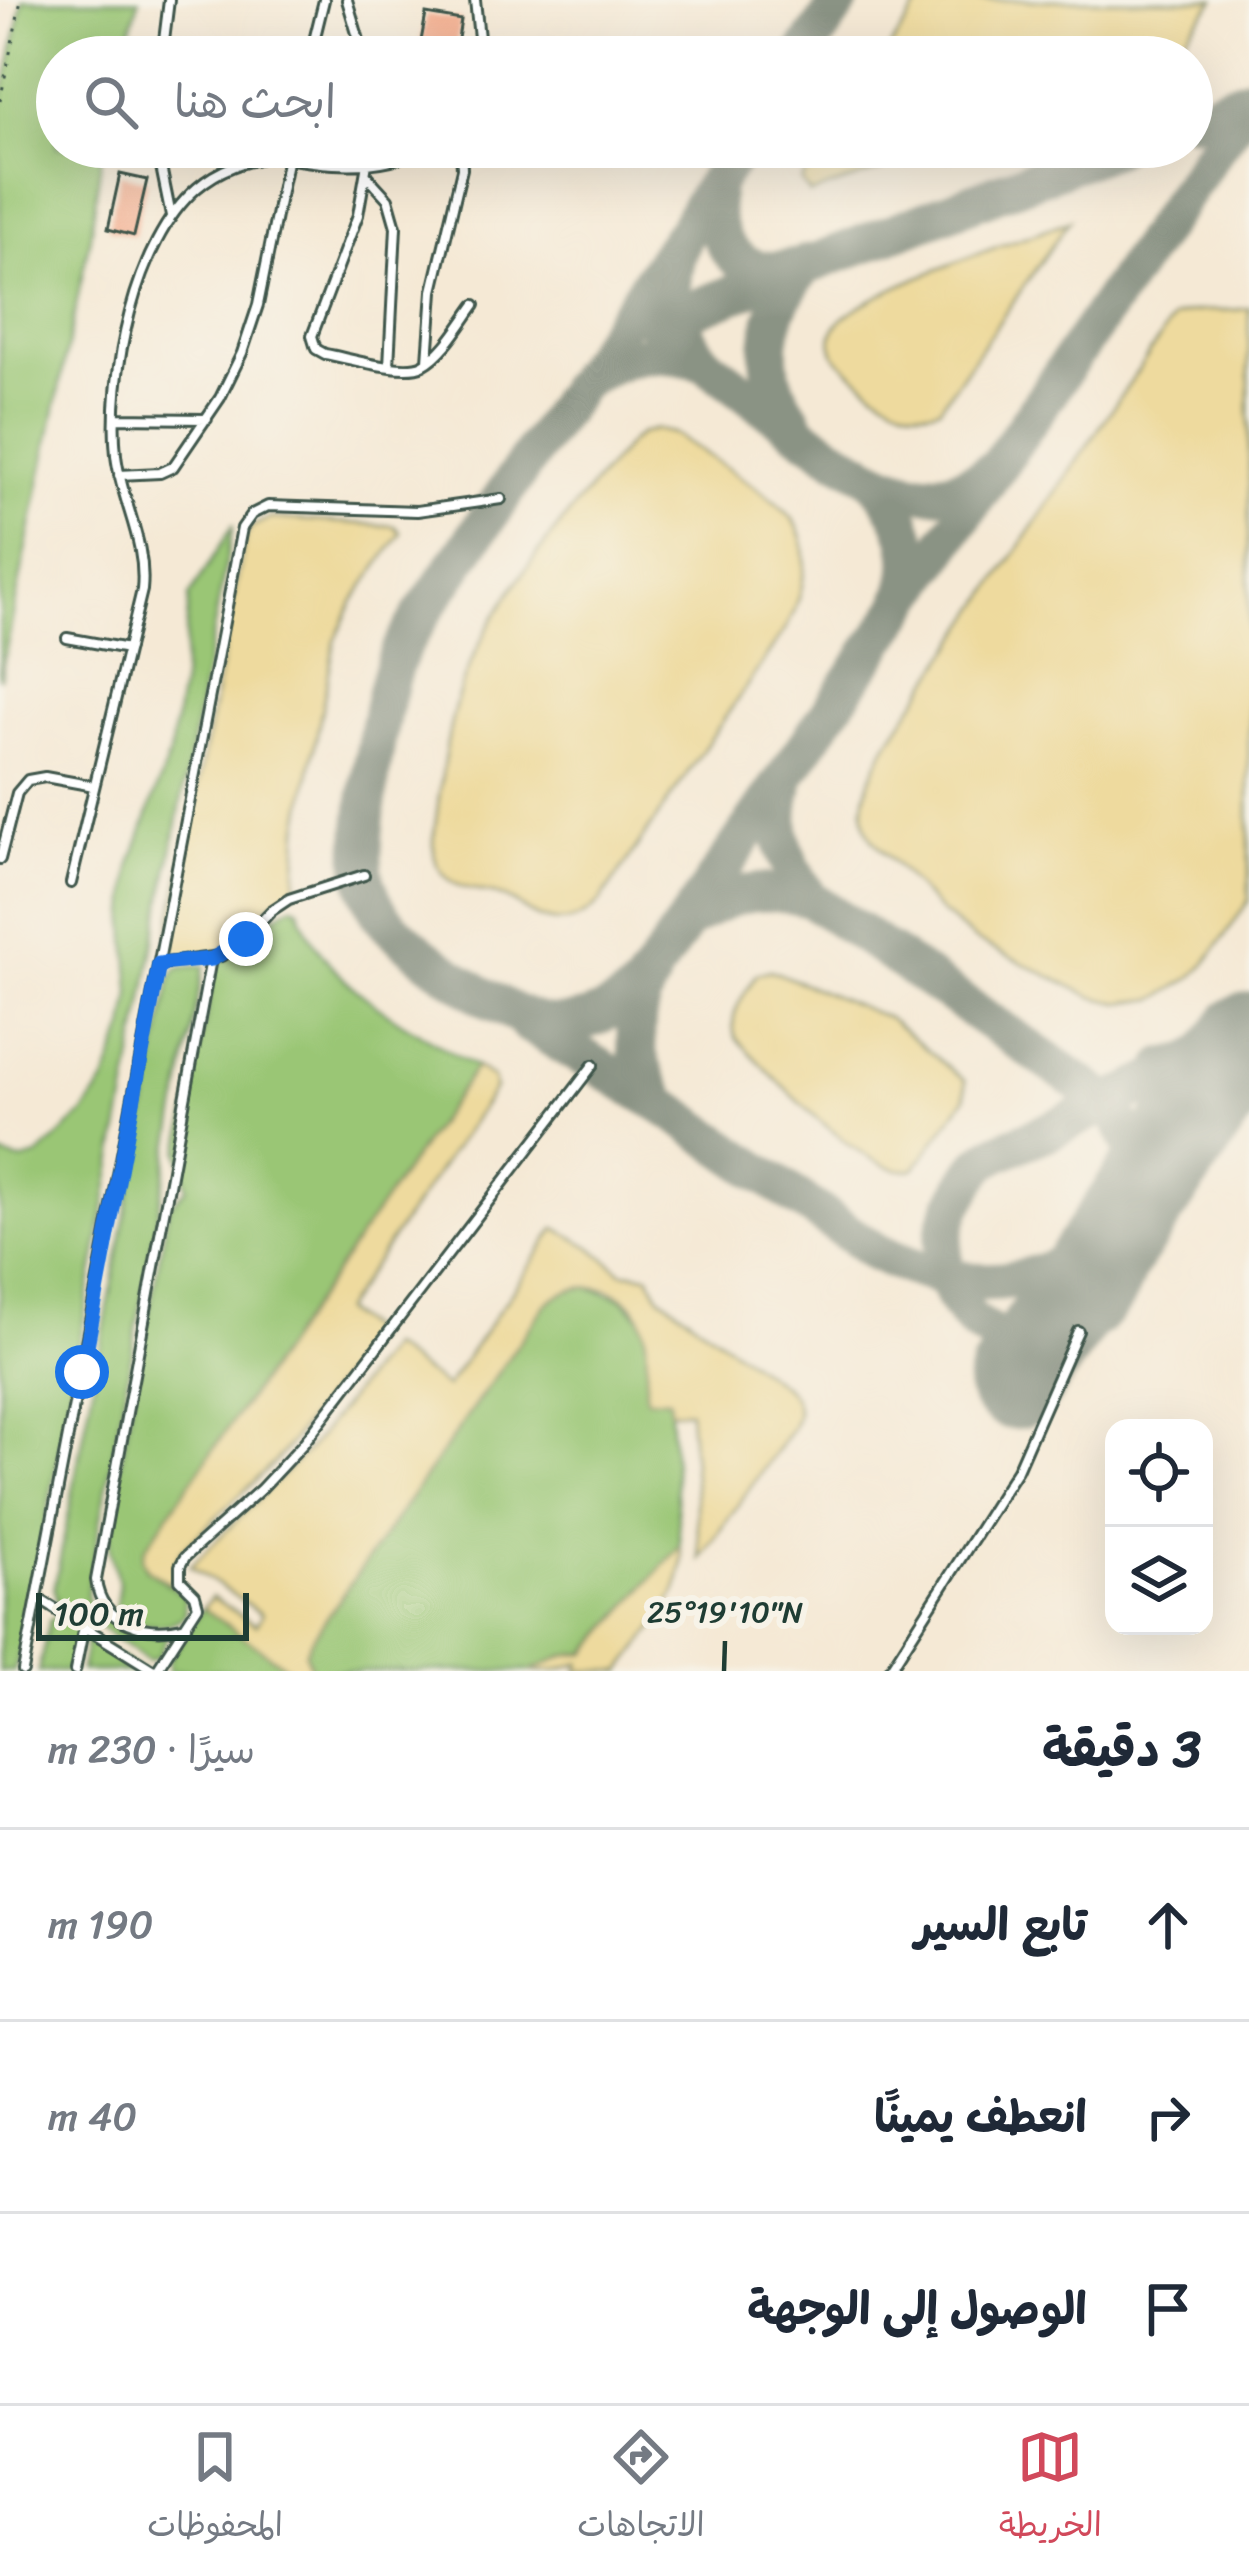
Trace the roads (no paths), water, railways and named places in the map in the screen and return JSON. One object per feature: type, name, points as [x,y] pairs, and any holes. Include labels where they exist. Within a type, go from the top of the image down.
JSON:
[{"type":"lane","points":[[164,36],[169,0]]},
{"type":"lane","points":[[315,36],[324,0]]},
{"type":"lane","points":[[347,0],[358,36]]},
{"type":"lane","points":[[475,0],[479,36]]},
{"type":"lane","points":[[162,168],[172,216]]},
{"type":"lane","points":[[70,883],[142,590],[143,563],[119,475],[115,418],[130,316],[172,216],[209,178],[228,168]]},
{"type":"lane","points":[[119,475],[160,473],[173,467],[232,376],[251,329],[285,168]]},
{"type":"lane","points":[[368,168],[358,214],[313,340],[325,354],[412,369],[428,362],[476,305]]},
{"type":"lane","points":[[428,362],[433,291],[462,168]]},
{"type":"lane","points":[[367,176],[388,199],[396,227],[389,366]]},
{"type":"lane","points":[[115,418],[207,419]]},
{"type":"lane","points":[[23,1671],[246,520],[260,509],[277,506],[417,511],[501,499]]},
{"type":"lane","points":[[67,638],[128,649]]},
{"type":"lane","points":[[0,859],[17,793],[28,780],[46,777],[94,786]]},
{"type":"lane","points":[[159,964],[212,959],[238,946],[289,899],[364,875]]},
{"type":"lane","points":[[185,1626],[150,1630],[118,1620],[102,1603],[96,1580],[212,959]]},
{"type":"lane","points":[[39,1599],[156,1671],[198,1601],[180,1580],[184,1557],[304,1444],[593,1065]]},
{"type":"lane","points":[[889,1671],[1017,1470],[1078,1331]]},
{"type":"lane","points":[[75,1671],[84,1626]]}]
